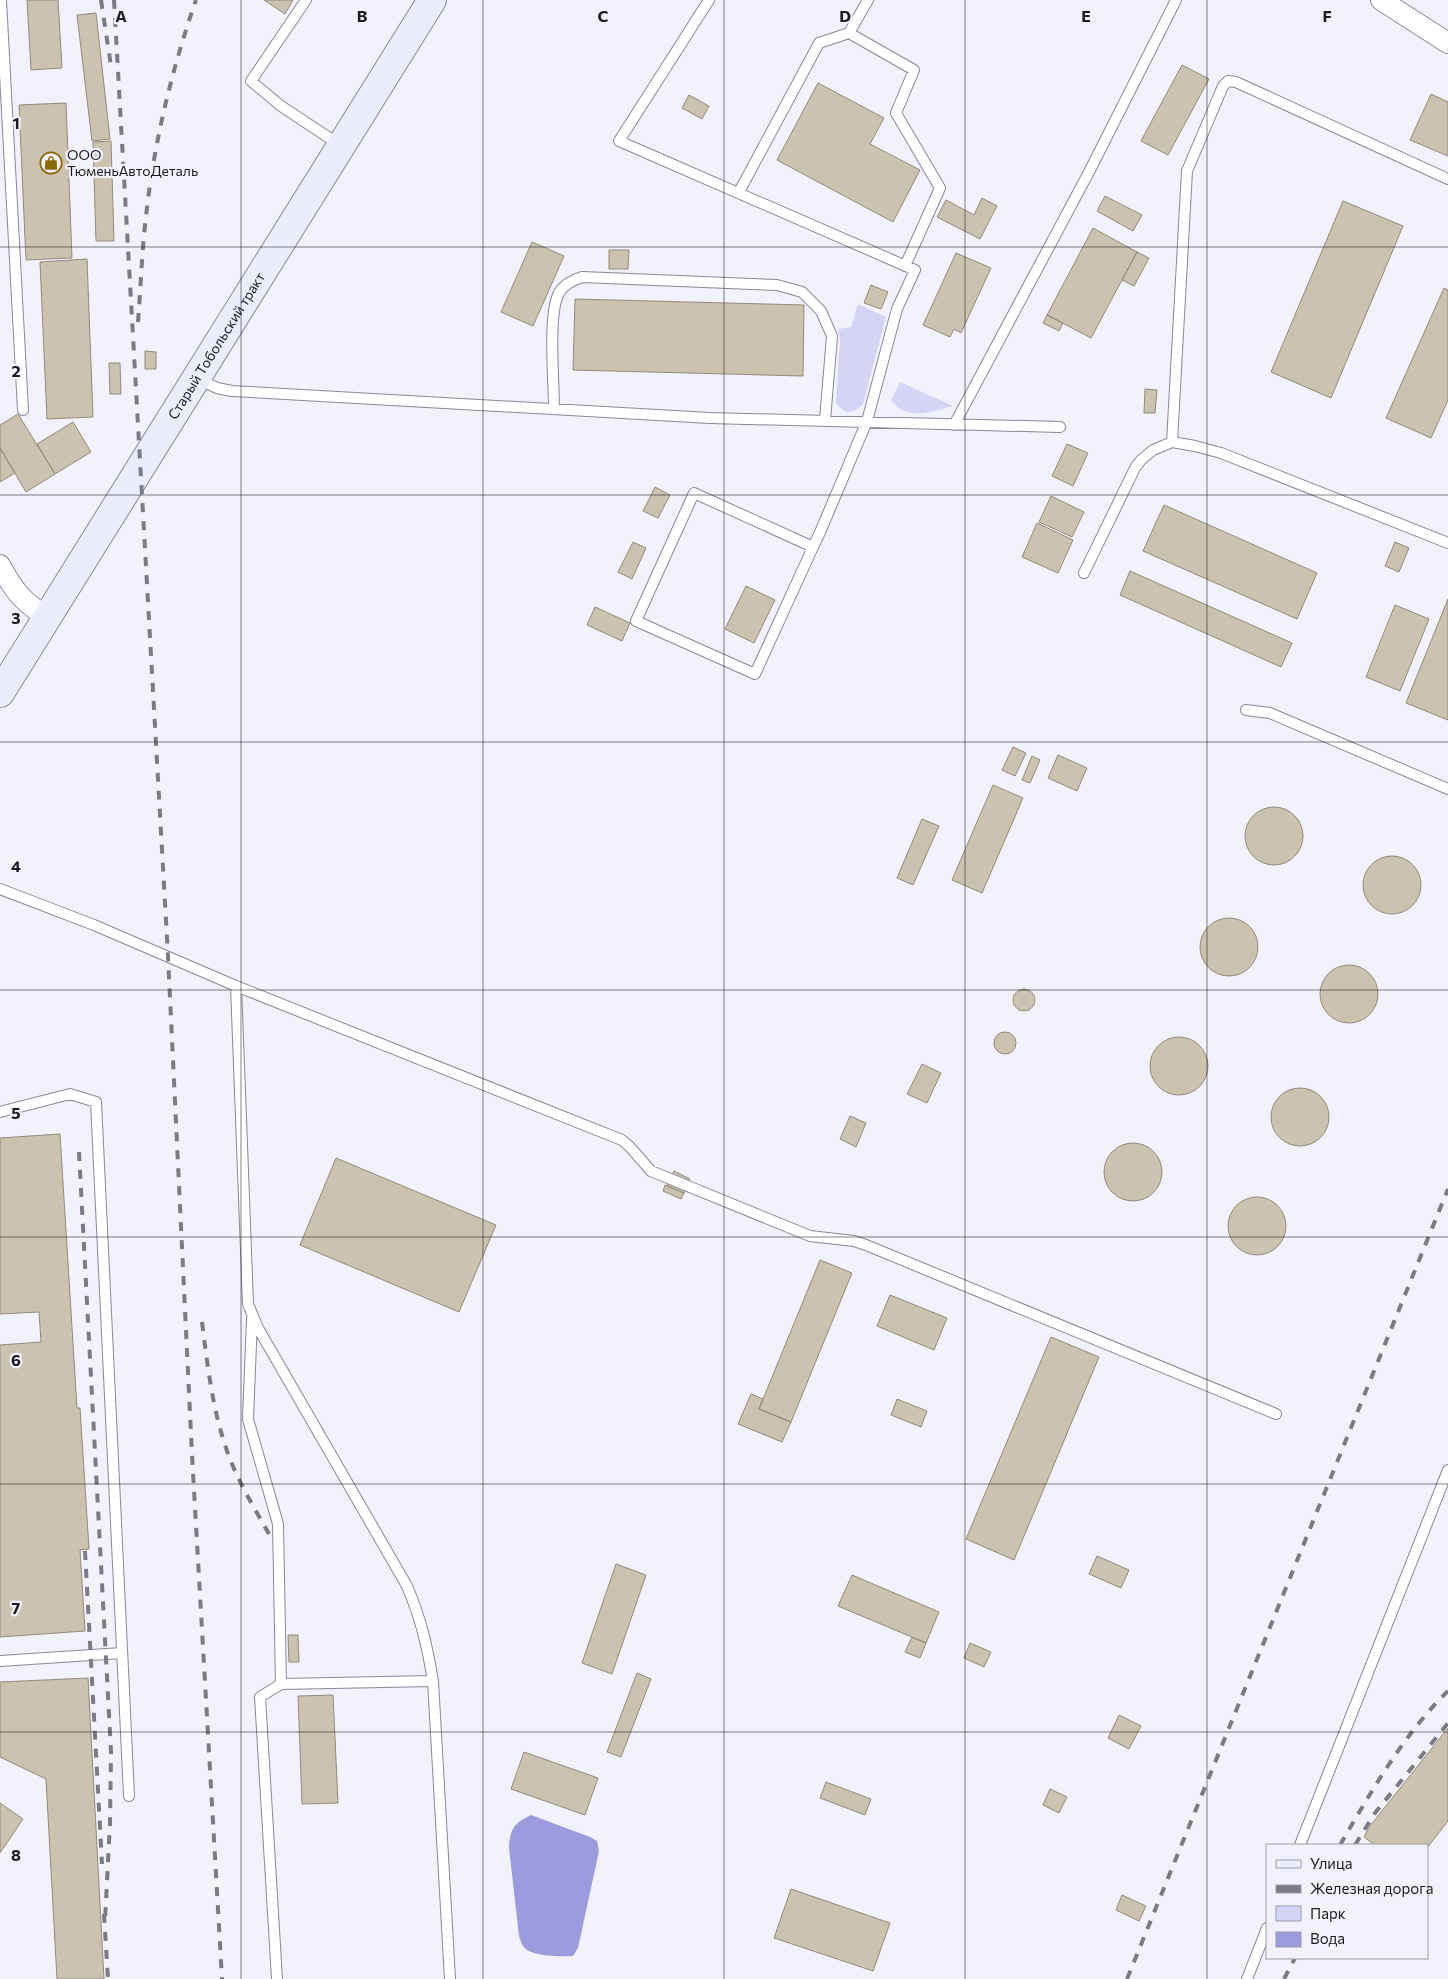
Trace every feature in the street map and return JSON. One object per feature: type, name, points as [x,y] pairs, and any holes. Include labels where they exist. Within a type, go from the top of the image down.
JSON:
[{"type":"street","name":"Старый Тобольский тракт","points":[[0,692],[432,0]]},
{"type":"street","points":[[1381,0],[1448,43]]},
{"type":"street","points":[[0,565],[10,584],[21,598],[47,617]]},
{"type":"lane","points":[[306,0],[251,80],[281,106],[340,146]]},
{"type":"lane","points":[[709,0],[618,141],[915,270],[898,309],[867,421],[813,547],[755,674],[636,621],[694,493],[813,547]]},
{"type":"lane","points":[[739,192],[819,43],[849,33],[868,0]]},
{"type":"lane","points":[[954,425],[1089,172],[1176,0]]},
{"type":"lane","points":[[1,7],[23,410]]},
{"type":"lane","points":[[849,33],[914,70],[896,114],[940,188],[905,266]]},
{"type":"lane","points":[[1172,442],[1187,172],[1223,86],[1228,81],[1236,82],[1448,179]]},
{"type":"lane","points":[[554,408],[553,315],[558,293],[569,282],[582,277],[777,285],[802,292],[821,311],[832,336],[825,420]]},
{"type":"lane","points":[[195,377],[217,388],[232,391],[710,418],[1060,427]]},
{"type":"lane","points":[[1084,573],[1135,468],[1153,450],[1172,442],[1221,453],[1448,543]]},
{"type":"lane","points":[[1246,710],[1270,712],[1448,789]]},
{"type":"lane","points":[[0,890],[94,925],[236,986],[622,1140],[630,1146],[651,1171],[792,1229],[810,1236],[854,1241],[866,1245],[1276,1414]]},
{"type":"lane","points":[[236,986],[247,1289],[252,1317],[248,1419],[278,1524],[281,1684]]},
{"type":"lane","points":[[0,1112],[70,1094],[96,1102],[129,1796]]},
{"type":"lane","points":[[252,1317],[407,1586],[419,1616],[427,1644],[433,1681],[450,1979]]},
{"type":"lane","points":[[1300,1844],[1448,1470]]},
{"type":"lane","points":[[0,1661],[122,1653]]},
{"type":"lane","points":[[277,1979],[260,1697],[281,1684],[433,1681]]},
{"type":"lane","points":[[1247,1979],[1266,1931]]},
{"type":"green space","points":[[858,304],[886,317],[863,404],[856,410],[849,412],[843,410],[836,403],[840,338],[838,329],[851,327]]},
{"type":"green space","points":[[900,382],[953,406],[920,414],[905,411],[891,400]]},
{"type":"water","points":[[531,1815],[597,1841],[599,1851],[578,1948],[573,1956],[536,1954],[524,1947],[519,1936],[509,1848],[514,1827]]},
{"type":"building","points":[[27,0],[58,0],[62,68],[31,70]]},
{"type":"building","points":[[264,0],[293,0],[285,14]]},
{"type":"building","points":[[96,13],[110,139],[92,141],[77,15]]},
{"type":"building","points":[[1182,65],[1209,79],[1168,155],[1141,141]]},
{"type":"building","points":[[818,83],[884,118],[870,144],[920,170],[893,222],[777,160]]},
{"type":"building","points":[[1431,94],[1448,102],[1448,156],[1410,140]]},
{"type":"building","points":[[689,95],[709,106],[702,119],[682,108]]},
{"type":"building","points":[[66,103],[72,258],[26,260],[19,105]]},
{"type":"building","points":[[111,141],[114,241],[96,241],[93,142]]},
{"type":"building","points":[[1105,196],[1142,215],[1133,231],[1097,211]]},
{"type":"building","points":[[982,198],[997,206],[980,239],[937,217],[946,200],[974,215]]},
{"type":"building","points":[[1343,201],[1403,226],[1331,398],[1271,372]]},
{"type":"building","points":[[1093,228],[1137,252],[1091,338],[1047,315]]},
{"type":"building","points":[[532,242],[564,256],[533,326],[501,312]]},
{"type":"building","points":[[609,250],[629,250],[628,269],[609,269]]},
{"type":"building","points":[[1137,252],[1149,258],[1134,286],[1122,280]]},
{"type":"building","points":[[956,253],[991,268],[961,333],[954,329],[950,337],[923,325]]},
{"type":"building","points":[[87,259],[93,417],[47,419],[40,262]]},
{"type":"building","points":[[871,285],[888,292],[881,309],[864,303]]},
{"type":"building","points":[[1444,288],[1448,290],[1448,400],[1431,438],[1386,418]]},
{"type":"building","points":[[575,299],[804,305],[803,376],[573,370]]},
{"type":"building","points":[[1047,315],[1063,323],[1059,331],[1043,323]]},
{"type":"building","points":[[145,351],[156,352],[156,369],[145,369]]},
{"type":"building","points":[[109,363],[120,363],[121,394],[110,394]]},
{"type":"building","points":[[1145,389],[1157,390],[1155,413],[1144,413]]},
{"type":"building","points":[[18,414],[55,474],[26,492],[0,448],[0,425]]},
{"type":"building","points":[[73,422],[91,452],[55,474],[37,444]]},
{"type":"building","points":[[1067,444],[1088,453],[1073,486],[1052,476]]},
{"type":"building","points":[[0,448],[15,473],[0,482]]},
{"type":"building","points":[[655,487],[670,495],[658,518],[643,511]]},
{"type":"building","points":[[1051,496],[1084,512],[1072,537],[1039,522]]},
{"type":"building","points":[[1164,505],[1317,573],[1297,619],[1143,551]]},
{"type":"building","points":[[1037,523],[1073,540],[1058,573],[1022,557]]},
{"type":"building","points":[[633,542],[646,548],[632,579],[618,572]]},
{"type":"building","points":[[1395,542],[1409,548],[1399,572],[1385,566]]},
{"type":"building","points":[[1130,571],[1292,643],[1281,667],[1120,595]]},
{"type":"building","points":[[746,586],[775,600],[754,643],[725,629]]},
{"type":"building","points":[[1448,599],[1448,720],[1406,703]]},
{"type":"building","points":[[1395,605],[1429,619],[1400,691],[1366,677]]},
{"type":"building","points":[[595,607],[630,623],[622,641],[587,625]]},
{"type":"building","points":[[1013,747],[1026,753],[1015,776],[1002,770]]},
{"type":"building","points":[[1058,755],[1087,768],[1077,791],[1048,778]]},
{"type":"building","points":[[1032,756],[1040,760],[1030,783],[1022,780]]},
{"type":"building","points":[[993,785],[1023,798],[982,893],[952,880]]},
{"type":"building","points":[[1274,807],[1285,809],[1298,820],[1303,836],[1301,847],[1290,860],[1274,865],[1263,863],[1250,852],[1245,836],[1247,825],[1258,812]]},
{"type":"building","points":[[922,819],[939,826],[913,885],[897,878]]},
{"type":"building","points":[[1392,856],[1403,858],[1416,869],[1421,885],[1419,896],[1408,909],[1392,914],[1381,912],[1368,901],[1363,885],[1365,874],[1376,861]]},
{"type":"building","points":[[1229,918],[1240,920],[1253,931],[1258,947],[1256,958],[1245,971],[1229,976],[1218,974],[1205,963],[1200,947],[1202,936],[1213,923]]},
{"type":"building","points":[[1349,965],[1360,967],[1373,978],[1378,994],[1376,1005],[1365,1018],[1349,1023],[1338,1021],[1325,1010],[1320,994],[1322,983],[1333,970]]},
{"type":"building","points":[[1024,989],[1032,992],[1035,1000],[1032,1008],[1024,1011],[1016,1008],[1013,1000],[1016,992]]},
{"type":"building","points":[[1005,1032],[1013,1035],[1016,1043],[1013,1051],[1005,1054],[997,1051],[994,1043],[997,1035]]},
{"type":"building","points":[[1179,1037],[1190,1039],[1203,1050],[1208,1066],[1206,1077],[1195,1090],[1179,1095],[1168,1093],[1155,1082],[1150,1066],[1152,1055],[1163,1042]]},
{"type":"building","points":[[922,1064],[941,1073],[927,1103],[907,1094]]},
{"type":"building","points":[[1300,1088],[1311,1090],[1324,1101],[1329,1117],[1327,1128],[1316,1141],[1300,1146],[1289,1144],[1276,1133],[1271,1117],[1273,1106],[1284,1093]]},
{"type":"building","points":[[850,1116],[866,1123],[856,1147],[840,1139]]},
{"type":"building","points":[[60,1134],[77,1408],[80,1408],[89,1549],[80,1550],[85,1631],[0,1637],[0,1345],[41,1342],[39,1312],[0,1314],[0,1138]]},
{"type":"building","points":[[1133,1143],[1144,1145],[1157,1156],[1162,1172],[1160,1183],[1149,1196],[1133,1201],[1122,1199],[1109,1188],[1104,1172],[1106,1161],[1117,1148]]},
{"type":"building","points":[[336,1158],[496,1225],[459,1312],[300,1245]]},
{"type":"building","points":[[674,1171],[690,1179],[684,1193],[667,1186]]},
{"type":"building","points":[[665,1185],[684,1193],[681,1199],[663,1191]]},
{"type":"building","points":[[1257,1197],[1268,1199],[1281,1210],[1286,1226],[1284,1237],[1273,1250],[1257,1255],[1246,1253],[1233,1242],[1228,1226],[1230,1215],[1241,1202]]},
{"type":"building","points":[[820,1260],[852,1273],[791,1422],[759,1409]]},
{"type":"building","points":[[890,1295],[947,1318],[934,1350],[877,1326]]},
{"type":"building","points":[[1051,1337],[1099,1357],[1014,1560],[966,1539]]},
{"type":"building","points":[[751,1394],[763,1399],[759,1409],[791,1422],[782,1442],[738,1424]]},
{"type":"building","points":[[897,1399],[927,1411],[921,1427],[891,1415]]},
{"type":"building","points":[[1097,1556],[1129,1570],[1121,1588],[1089,1574]]},
{"type":"building","points":[[616,1564],[646,1575],[612,1674],[582,1663]]},
{"type":"building","points":[[852,1575],[939,1612],[926,1643],[838,1606]]},
{"type":"building","points":[[288,1635],[298,1635],[299,1662],[289,1662]]},
{"type":"building","points":[[912,1637],[926,1643],[920,1658],[905,1652]]},
{"type":"building","points":[[970,1643],[991,1652],[984,1667],[964,1658]]},
{"type":"building","points":[[637,1673],[651,1679],[621,1757],[607,1752]]},
{"type":"building","points":[[88,1678],[104,1979],[57,1979],[46,1779],[0,1757],[0,1682]]},
{"type":"building","points":[[333,1695],[338,1803],[302,1804],[298,1696]]},
{"type":"building","points":[[1119,1715],[1141,1726],[1129,1749],[1108,1738]]},
{"type":"building","points":[[1448,1728],[1448,1821],[1428,1847],[1428,1844],[1374,1844],[1364,1837],[1370,1826]]},
{"type":"building","points":[[524,1752],[598,1778],[585,1815],[511,1789]]},
{"type":"building","points":[[826,1782],[871,1799],[865,1815],[820,1798]]},
{"type":"building","points":[[1050,1789],[1067,1797],[1059,1813],[1043,1805]]},
{"type":"building","points":[[0,1803],[23,1819],[0,1853]]},
{"type":"building","points":[[791,1889],[890,1923],[873,1971],[774,1938]]},
{"type":"building","points":[[1122,1895],[1146,1906],[1139,1921],[1116,1910]]},
{"type":"railway","points":[[101,0],[111,66]]},
{"type":"railway","points":[[114,0],[168,956],[192,1455],[222,1979]]},
{"type":"railway","points":[[138,322],[145,222],[150,182],[172,76],[196,0]]},
{"type":"railway","points":[[79,1152],[111,1752],[110,1823],[105,1921]]},
{"type":"railway","points":[[1127,1979],[1448,1189]]},
{"type":"railway","points":[[202,1322],[212,1392],[224,1442],[238,1478],[269,1534]]},
{"type":"railway","points":[[85,1551],[102,1864]]},
{"type":"railway","points":[[1341,1844],[1402,1745],[1416,1726],[1448,1691]]},
{"type":"railway","points":[[1356,1844],[1375,1813],[1448,1723]]},
{"type":"railway","points":[[104,1914],[108,1979]]},
{"type":"railway","points":[[1284,1979],[1294,1959]]},
{"type":"place","name":"ООО ТюменьАвтоДеталь","points":[[51,163]]}]
